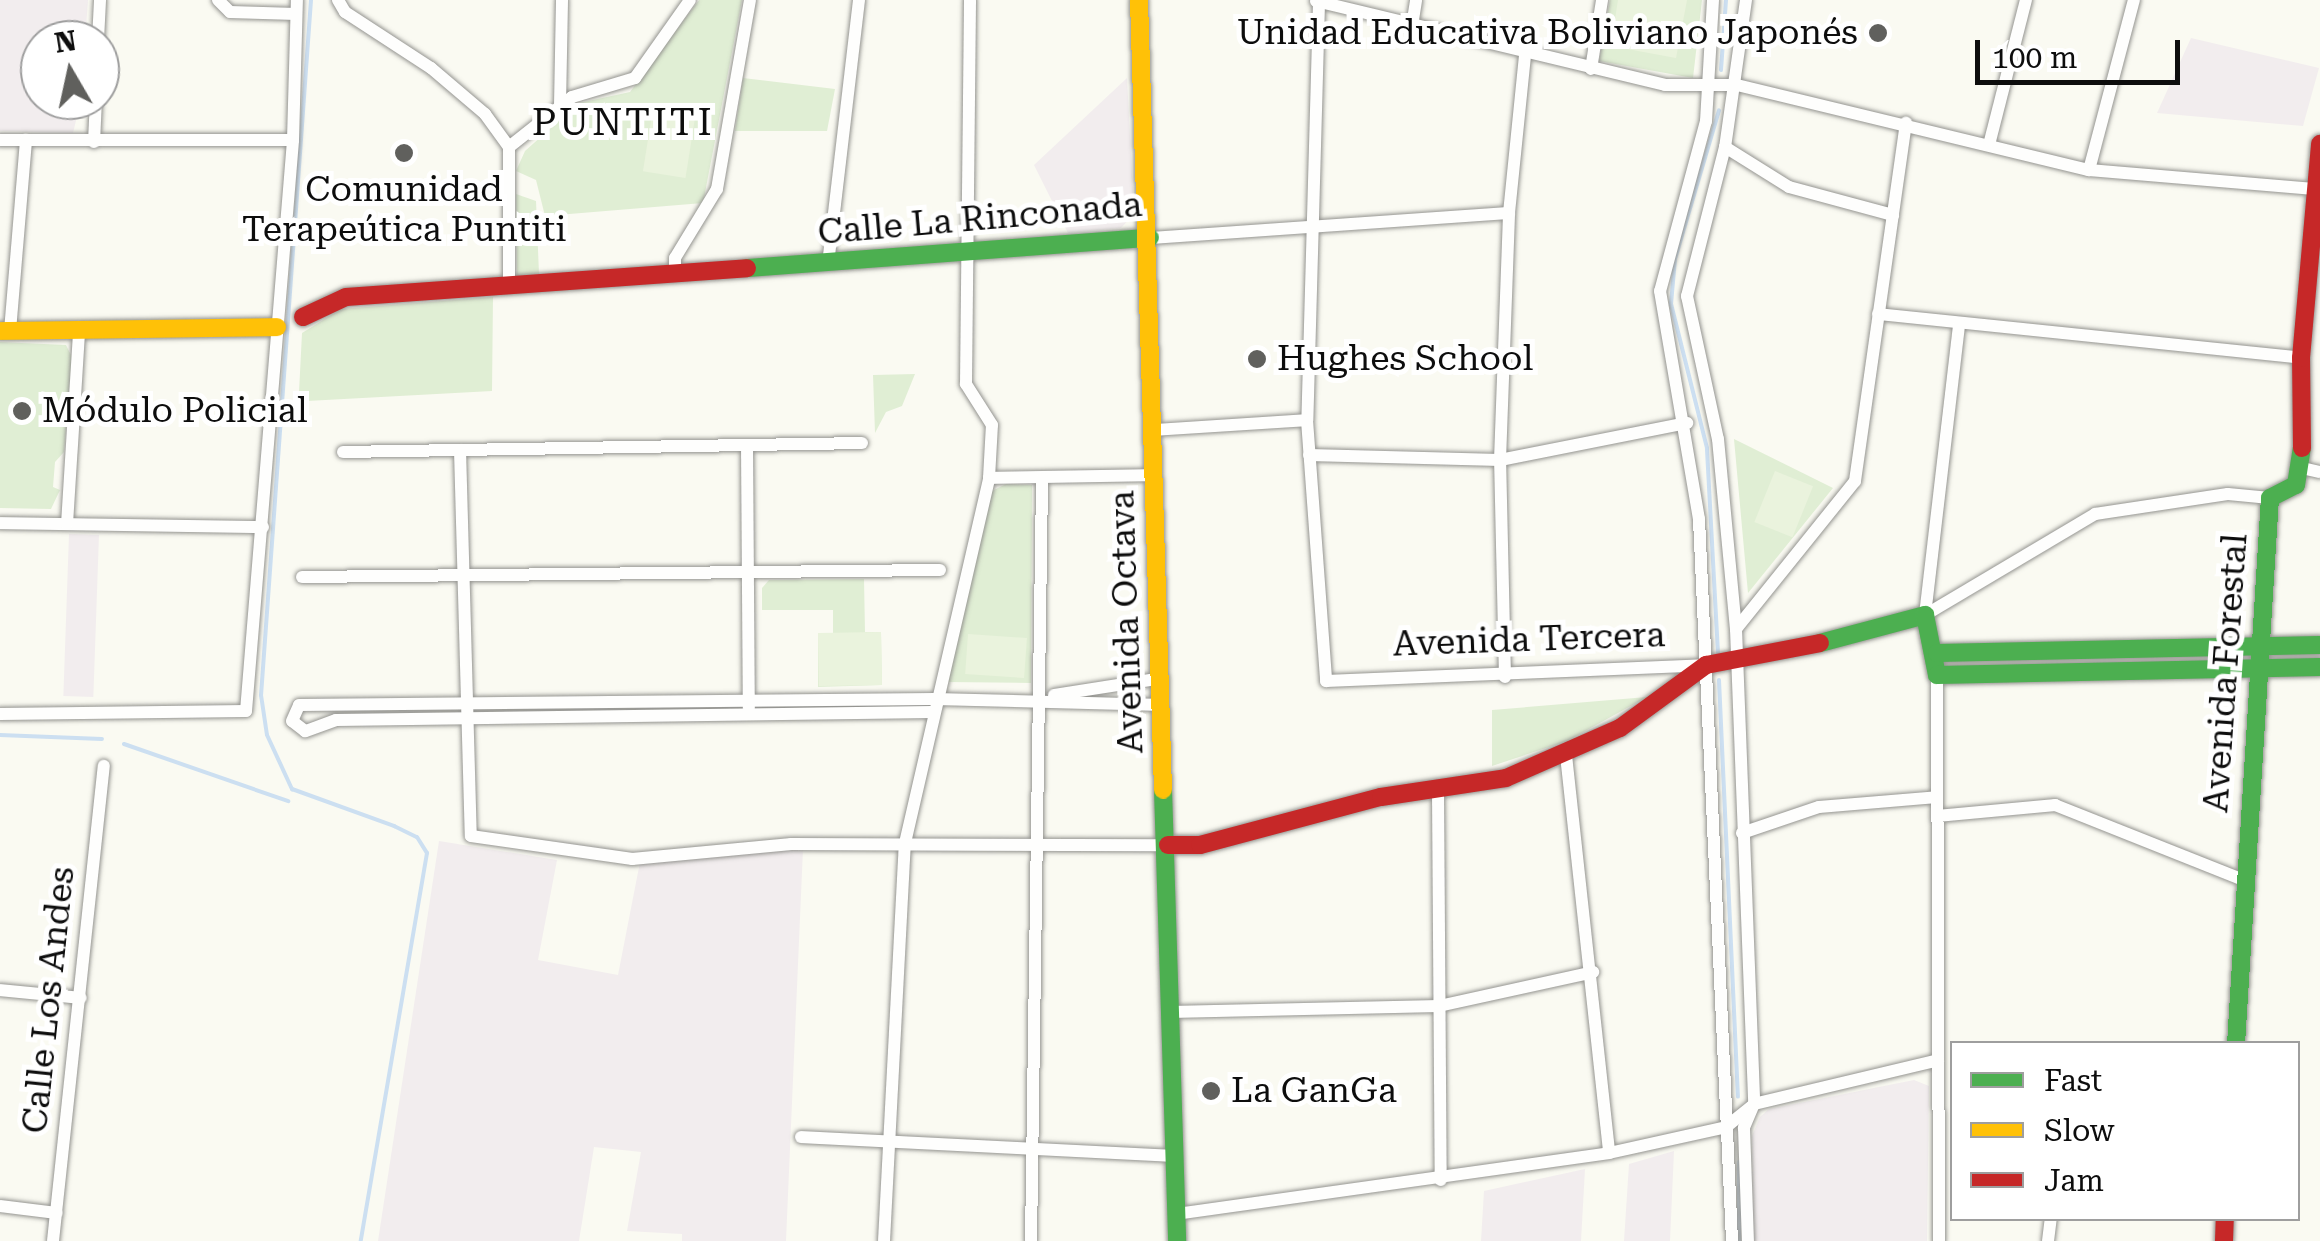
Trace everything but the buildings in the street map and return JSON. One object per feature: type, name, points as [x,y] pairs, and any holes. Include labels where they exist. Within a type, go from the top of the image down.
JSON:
[{"type":"street","points":[[0,714],[246,711],[280,325],[297,7],[230,12],[218,0]]},
{"type":"street","points":[[338,0],[345,12],[431,68],[485,114],[509,147],[508,286]]},
{"type":"street","points":[[560,105],[562,0]]},
{"type":"street","points":[[509,147],[560,105],[636,78],[690,0]]},
{"type":"street","points":[[676,276],[675,258],[718,189],[750,0]]},
{"type":"street","points":[[828,264],[859,0]]},
{"type":"street","points":[[884,1241],[905,843],[933,705],[989,478],[992,425],[966,384],[964,252],[970,0]]},
{"type":"street","name":"Avenida Octava","points":[[1139,0],[1150,238],[1177,1241]]},
{"type":"street","points":[[1412,26],[1416,0]]},
{"type":"street","points":[[1591,68],[1602,0]]},
{"type":"street","points":[[1713,0],[1706,121],[1660,291],[1686,423],[1706,665],[1732,1241]]},
{"type":"street","points":[[1746,0],[1725,148],[1688,296],[1718,438],[1736,629],[1754,1104],[1744,1128],[1748,1241]]},
{"type":"street","points":[[1990,141],[2026,0]]},
{"type":"street","points":[[2089,170],[2134,0]]},
{"type":"street","points":[[1686,423],[1500,460],[1309,455],[1316,2],[1591,68],[1706,87],[1737,84],[1990,141],[2089,170],[2314,190]]},
{"type":"street","points":[[1506,677],[1500,460],[1509,213],[1525,55]]},
{"type":"street","points":[[94,142],[95,120]]},
{"type":"street","points":[[1736,629],[1855,481],[1906,122]]},
{"type":"street","points":[[0,140],[292,140]]},
{"type":"street","points":[[26,140],[5,331],[280,325],[303,316]]},
{"type":"street","points":[[1725,148],[1790,187],[1894,215]]},
{"type":"street","name":"Avenida Forestal","points":[[2236,1041],[2270,498],[2296,485],[2311,470],[2301,358],[2312,330],[2314,190],[2319,153]]},
{"type":"street","name":"Calle La Rinconada","points":[[303,316],[346,297],[1509,213]]},
{"type":"street","points":[[1878,314],[2301,358]]},
{"type":"street","points":[[1938,1241],[1947,1088],[1938,1060],[1937,653],[1926,614],[1959,324]]},
{"type":"street","points":[[67,524],[79,331]]},
{"type":"street","points":[[1154,430],[1307,420]]},
{"type":"street","points":[[342,452],[862,443]]},
{"type":"street","points":[[746,445],[749,708]]},
{"type":"street","points":[[460,450],[459,575],[470,836],[632,858],[792,844],[1200,844],[1381,797],[1438,792],[1506,778],[1566,755],[1620,728],[1706,665]]},
{"type":"street","name":"Avenida Tercera","points":[[1309,455],[1326,680],[1506,677],[1706,665],[1926,614]]},
{"type":"street","points":[[989,478],[1154,475]]},
{"type":"street","points":[[1031,1241],[1042,478]]},
{"type":"street","points":[[1926,614],[2096,514],[2228,494],[2270,498]]},
{"type":"street","points":[[0,523],[263,526]]},
{"type":"street","points":[[302,577],[940,570]]},
{"type":"street","points":[[1937,653],[2320,645]]},
{"type":"street","points":[[1937,675],[2320,667]]},
{"type":"street","points":[[1038,700],[1112,681],[1162,678]]},
{"type":"street","points":[[465,710],[336,720],[305,731],[292,721],[299,705],[465,710],[933,705],[1038,700],[1163,705]]},
{"type":"street","points":[[1566,755],[1609,1153]]},
{"type":"street","name":"Calle Los Andes","points":[[53,1241],[104,766]]},
{"type":"street","points":[[1438,792],[1440,1180]]},
{"type":"street","points":[[1742,834],[1819,807],[1937,797]]},
{"type":"street","points":[[1937,816],[2055,805],[2246,880]]},
{"type":"street","points":[[1170,1012],[1440,1006],[1592,972]]},
{"type":"street","points":[[0,990],[81,998]]},
{"type":"street","points":[[1176,1214],[1440,1180],[1609,1153],[1726,1127],[1754,1104],[1938,1060]]},
{"type":"street","points":[[801,1137],[1174,1156]]},
{"type":"street","points":[[0,1206],[57,1213]]},
{"type":"shaded area","points":[[0,0],[88,0],[86,20],[20,20],[20,120],[76,120],[73,133],[0,131]]},
{"type":"shaded area","points":[[2191,38],[2319,68],[2303,126],[2157,113]]},
{"type":"shaded area","points":[[1127,78],[1134,214],[1121,228],[1068,233],[1034,165]]},
{"type":"shaded area","points":[[69,534],[99,535],[93,697],[63,696]]},
{"type":"shaded area","points":[[439,841],[557,860],[538,960],[618,975],[640,862],[803,849],[786,1241],[682,1241],[682,1234],[627,1231],[641,1152],[594,1147],[579,1241],[378,1241]]},
{"type":"shaded area","points":[[1914,1080],[1929,1086],[1927,1241],[1753,1241],[1752,1136],[1760,1117],[1769,1109]]},
{"type":"shaded area","points":[[1674,1151],[1670,1241],[1624,1241],[1629,1164]]},
{"type":"shaded area","points":[[1585,1169],[1581,1241],[1481,1241],[1484,1191]]},
{"type":"green space","points":[[699,0],[742,0],[703,203],[545,216],[536,180],[516,171],[525,151],[579,103],[630,92]]},
{"type":"green space","points":[[1610,0],[1702,0],[1693,78],[1599,61]]},
{"type":"green space","points":[[1618,0],[1687,0],[1676,58],[1611,46]]},
{"type":"green space","points":[[743,78],[835,89],[827,131],[735,131]]},
{"type":"green space","points":[[653,108],[695,115],[685,178],[643,171]]},
{"type":"green space","points":[[516,194],[536,201],[539,274],[517,276]]},
{"type":"green space","points":[[493,297],[492,391],[307,401],[298,412],[302,333],[341,309]]},
{"type":"green space","points":[[0,342],[66,345],[72,357],[64,452],[55,462],[53,487],[60,490],[51,509],[0,508]]},
{"type":"green space","points":[[915,374],[902,406],[886,412],[875,433],[873,375]]},
{"type":"green space","points":[[1734,439],[1833,488],[1748,593]]},
{"type":"green space","points":[[1775,471],[1813,486],[1792,537],[1754,522]]},
{"type":"green space","points":[[1006,484],[1032,485],[1031,683],[946,682],[992,491]]},
{"type":"green space","points":[[864,579],[865,632],[881,632],[882,685],[818,687],[818,633],[833,633],[833,610],[762,610],[762,588],[769,580]]},
{"type":"green space","points":[[881,632],[882,685],[819,686],[818,633]]},
{"type":"green space","points":[[968,634],[1027,638],[1024,678],[965,674]]},
{"type":"green space","points":[[1647,697],[1567,741],[1492,766],[1492,710]]},
{"type":"waterway","points":[[311,0],[261,695],[267,735],[292,789],[394,826],[417,837],[427,853],[361,1241]]},
{"type":"waterway","points":[[1721,70],[1726,0]]},
{"type":"waterway","points":[[1718,653],[1707,448],[1671,304],[1675,259],[1719,110]]},
{"type":"waterway","points":[[1719,680],[1738,1097]]},
{"type":"waterway","points":[[0,735],[102,739]]},
{"type":"waterway","points":[[124,744],[288,801]]},
{"type":"waterway","points":[[1739,1162],[1739,1241]]},
{"type":"traffic: fast","points":[[747,268],[1150,238]]},
{"type":"traffic: fast","points":[[2236,1041],[2270,498],[2296,485],[2302,448]]},
{"type":"traffic: fast","points":[[1820,643],[1925,615],[1937,675],[2320,667]]},
{"type":"traffic: fast","points":[[1937,653],[2320,645]]},
{"type":"traffic: fast","points":[[1163,790],[1177,1241]]},
{"type":"traffic: slow","points":[[1139,0],[1163,790]]},
{"type":"traffic: slow","points":[[0,331],[277,327]]},
{"type":"traffic: jam","points":[[2302,448],[2301,358],[2320,144]]},
{"type":"traffic: jam","points":[[303,317],[346,297],[747,268]]},
{"type":"traffic: jam","points":[[1168,845],[1200,845],[1381,797],[1506,778],[1620,728],[1706,665],[1820,643]]},
{"type":"traffic: jam","points":[[2224,1241],[2225,1221]]},
{"type":"place","name":"Unidad Educativa Boliviano Japonés","points":[[1878,33]]},
{"type":"place","name":"Comunidad Terapeútica Puntiti","points":[[404,153]]},
{"type":"place","name":"Hughes School","points":[[1257,359]]},
{"type":"place","name":"Módulo Policial","points":[[22,411]]},
{"type":"place","name":"La GanGa","points":[[1211,1091]]},
{"type":"district","name":"PUNTITI","points":[[623,123]]}]
